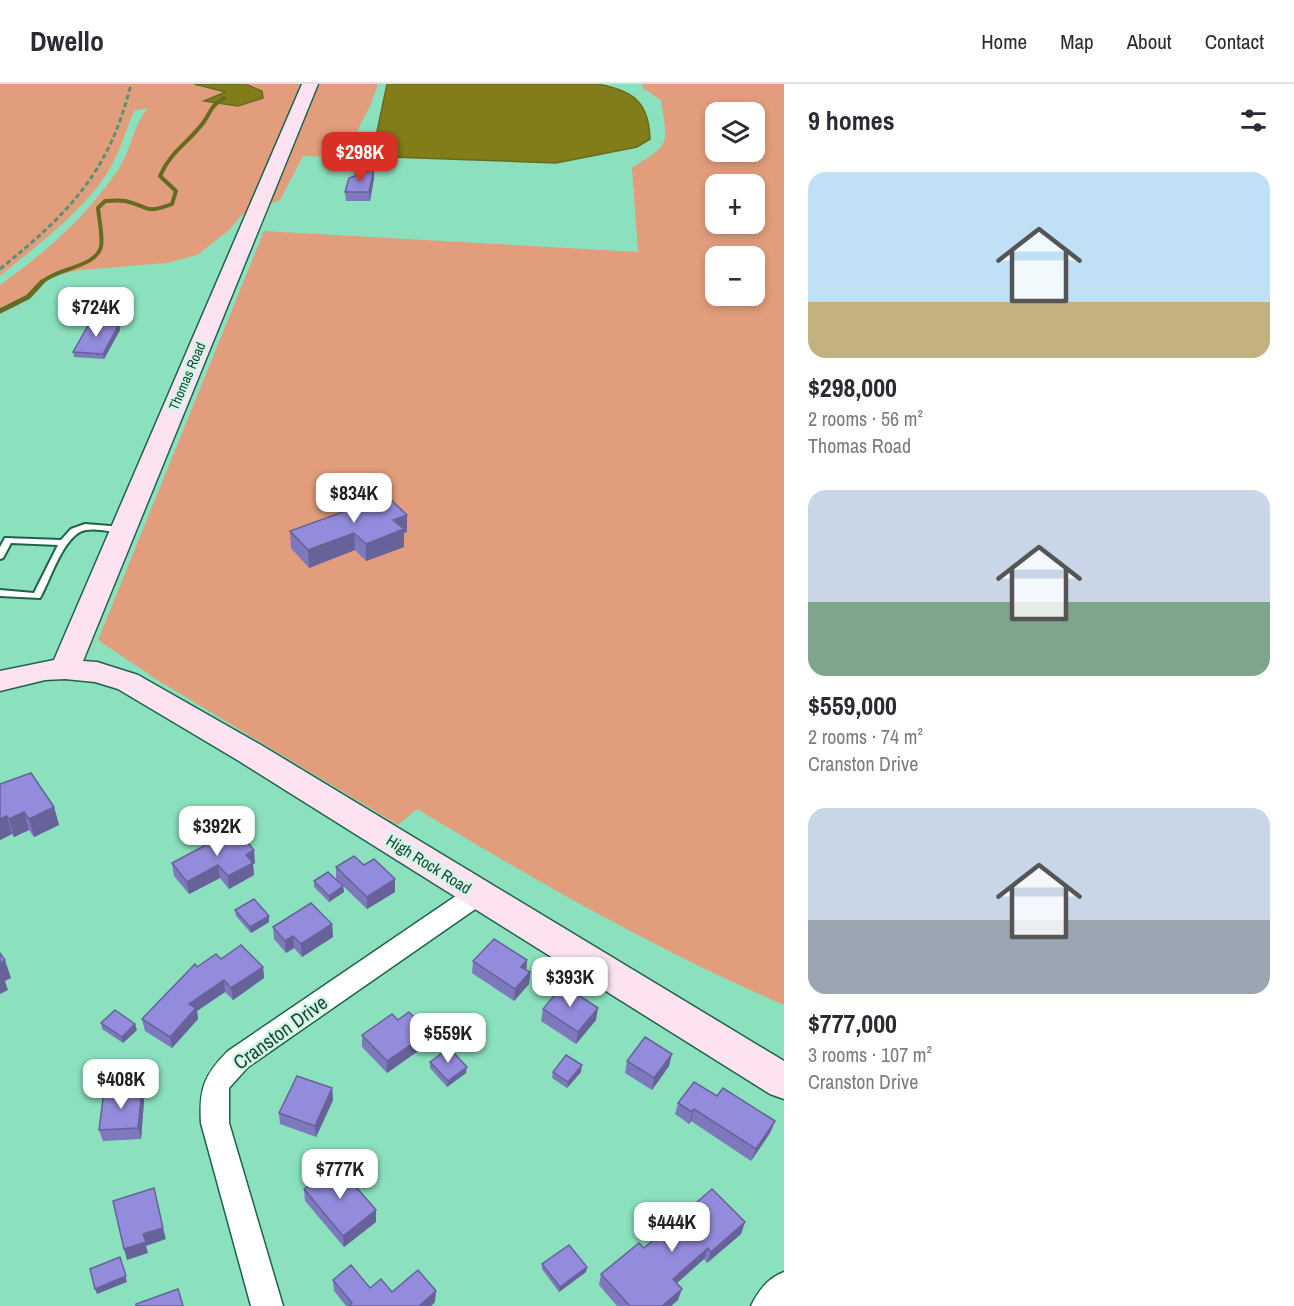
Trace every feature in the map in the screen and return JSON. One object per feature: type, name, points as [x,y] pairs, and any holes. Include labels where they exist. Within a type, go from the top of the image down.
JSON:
[{"type":"main road","name":"Thomas Road","points":[[65,669],[310,84]]},
{"type":"main road","name":"High Rock Road","points":[[0,681],[45,670],[65,669],[104,674],[142,690],[784,1083]]},
{"type":"street","name":"Cranston Drive","points":[[267,1306],[216,1123],[213,1093],[218,1078],[238,1059],[478,894]]},
{"type":"street","points":[[767,1306],[784,1287]]},
{"type":"lane","points":[[0,593],[37,596],[63,543],[69,534],[78,528],[123,530]]},
{"type":"lane","points":[[0,556],[8,540],[63,543]]},
{"type":"shaded area","points":[[0,84],[194,84],[226,92],[205,101],[238,106],[263,98],[257,89],[245,84],[378,84],[371,104],[348,149],[352,158],[303,156],[280,200],[242,215],[229,230],[197,255],[167,263],[80,270],[57,275],[47,280],[31,298],[0,313],[0,285],[49,247],[93,203],[118,170],[139,122],[148,108],[134,111],[113,163],[87,199],[59,227],[0,276]]},
{"type":"shaded area","points":[[194,84],[245,84],[262,91],[263,98],[238,106],[204,101],[226,92]]},
{"type":"shaded area","points":[[387,84],[597,84],[620,90],[636,99],[646,115],[650,139],[637,147],[556,163],[391,157],[375,141]]},
{"type":"shaded area","points":[[642,84],[784,84],[784,1005],[643,938],[417,809],[398,825],[159,681],[98,640],[264,231],[638,252],[632,168],[654,153],[664,142],[665,127],[661,100],[643,88]]},
{"type":"building","points":[[374,169],[369,192],[345,192],[349,178]]},
{"type":"building","points":[[90,322],[119,324],[103,354],[73,352]]},
{"type":"building","points":[[387,496],[407,515],[393,520],[404,529],[366,544],[354,533],[308,550],[290,531]]},
{"type":"building","points":[[31,773],[54,807],[29,819],[24,812],[9,819],[7,816],[0,819],[0,784]]},
{"type":"building","points":[[236,829],[254,850],[246,855],[253,863],[228,876],[218,865],[187,882],[172,863]]},
{"type":"building","points":[[354,856],[364,865],[374,859],[395,879],[367,897],[336,867]]},
{"type":"building","points":[[328,872],[343,886],[329,896],[314,881]]},
{"type":"building","points":[[254,899],[269,916],[250,927],[235,910]]},
{"type":"building","points":[[311,903],[332,924],[301,944],[293,936],[285,941],[273,927]]},
{"type":"building","points":[[494,939],[527,960],[521,967],[530,972],[515,989],[473,961]]},
{"type":"building","points":[[241,945],[263,967],[231,988],[224,980],[189,1004],[196,1008],[170,1037],[142,1019],[195,964],[197,967],[216,954],[221,959]]},
{"type":"building","points":[[0,953],[5,960],[0,963]]},
{"type":"building","points":[[563,985],[598,1008],[578,1032],[543,1009]]},
{"type":"building","points":[[115,1010],[135,1024],[122,1037],[101,1023]]},
{"type":"building","points":[[409,1012],[429,1032],[387,1061],[362,1035],[392,1014],[398,1020]]},
{"type":"building","points":[[645,1037],[672,1054],[654,1078],[627,1061]]},
{"type":"building","points":[[449,1048],[467,1067],[448,1081],[430,1062]]},
{"type":"building","points":[[566,1055],[582,1065],[568,1082],[553,1072]]},
{"type":"building","points":[[297,1076],[332,1088],[315,1126],[279,1113]]},
{"type":"building","points":[[694,1082],[717,1096],[723,1088],[775,1121],[756,1149],[694,1109],[692,1112],[678,1103]]},
{"type":"building","points":[[142,1089],[138,1128],[99,1130],[104,1091]]},
{"type":"building","points":[[336,1164],[376,1210],[343,1236],[304,1189]]},
{"type":"building","points":[[154,1188],[163,1228],[143,1234],[146,1242],[124,1249],[113,1201]]},
{"type":"building","points":[[712,1189],[745,1222],[711,1252],[708,1248],[673,1279],[682,1289],[662,1306],[630,1306],[601,1274],[639,1243],[644,1248]]},
{"type":"building","points":[[569,1245],[587,1267],[560,1287],[542,1264]]},
{"type":"building","points":[[120,1257],[126,1276],[95,1289],[90,1269]]},
{"type":"building","points":[[351,1265],[370,1288],[381,1279],[392,1292],[418,1270],[436,1291],[419,1306],[349,1306],[352,1303],[333,1280]]},
{"type":"building","points":[[178,1289],[183,1306],[136,1306],[136,1304]]},
{"type":"waterway","points":[[41,283],[56,274],[83,264],[97,254],[101,247],[98,208],[105,201],[125,201],[151,209],[172,204],[176,191],[160,176],[174,154],[197,130],[213,107],[224,98]]},
{"type":"waterway","points":[[0,311],[28,297],[41,283]]},
{"type":"railway","points":[[0,269],[46,229],[83,189],[111,143],[131,84]]}]
